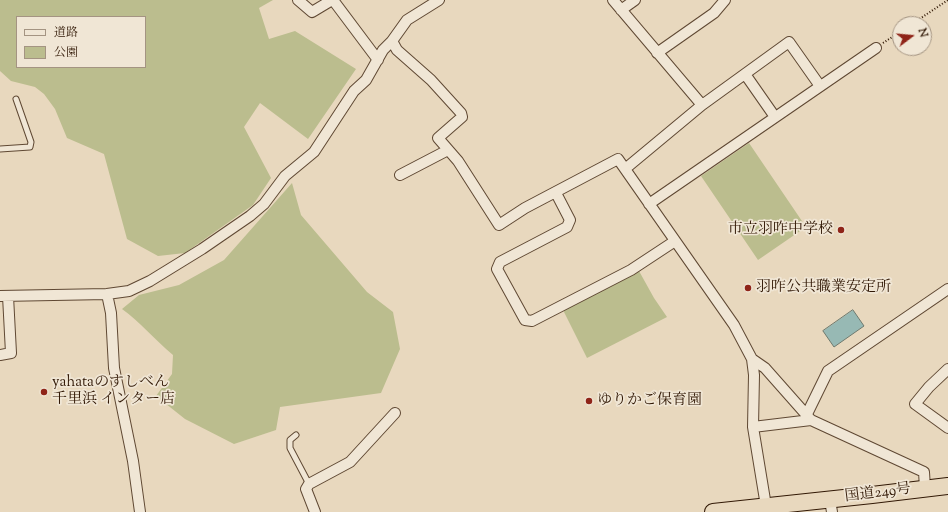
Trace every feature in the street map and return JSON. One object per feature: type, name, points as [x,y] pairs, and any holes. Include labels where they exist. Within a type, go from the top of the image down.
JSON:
[{"type":"highway","name":"国道249号","points":[[713,512],[766,506],[831,506],[925,488],[948,486]]},
{"type":"street","points":[[298,0],[312,12],[332,0],[378,60]]},
{"type":"street","points":[[0,355],[11,354],[4,296],[107,294],[129,291],[150,281],[202,249],[255,212],[264,204],[285,176],[314,152],[354,91],[366,80],[384,50],[407,20],[439,0]]},
{"type":"street","points":[[613,0],[702,105]]},
{"type":"street","points":[[621,10],[635,0]]},
{"type":"street","points":[[657,53],[714,13],[725,0]]},
{"type":"street","points":[[392,41],[397,50],[431,80],[461,113],[462,117],[438,138],[458,161],[499,225],[525,208],[618,159],[734,325],[752,359],[754,375],[753,427],[766,506]]},
{"type":"street","points":[[625,169],[702,105],[789,42],[820,86]]},
{"type":"street","points":[[649,204],[876,48]]},
{"type":"street","points":[[745,74],[775,117]]},
{"type":"street","points":[[400,175],[448,150]]},
{"type":"street","points":[[556,193],[570,220],[567,227],[500,262],[497,269],[525,320],[532,321],[632,270],[675,241]]},
{"type":"street","points":[[809,418],[828,370],[948,288]]},
{"type":"street","points":[[107,294],[111,313],[114,368],[133,461],[140,512]]},
{"type":"street","points":[[752,359],[765,368],[809,418],[924,472],[925,488]]},
{"type":"street","points":[[948,369],[928,386],[915,404],[948,428]]},
{"type":"street","points":[[315,512],[306,489],[308,484],[350,462],[395,413]]},
{"type":"street","points":[[753,427],[809,418]]},
{"type":"lane","points":[[0,149],[30,147],[32,142],[16,99]]},
{"type":"lane","points":[[296,435],[290,440],[290,448],[308,484]]},
{"type":"path","points":[[924,16],[948,0]]},
{"type":"path","points":[[876,48],[892,37]]},
{"type":"green space","points":[[0,0],[273,0],[259,8],[269,39],[295,31],[356,69],[308,139],[260,103],[244,127],[271,178],[253,205],[185,253],[158,256],[127,239],[104,154],[67,138],[55,109],[44,94],[35,87],[11,81],[0,71]]},
{"type":"green space","points":[[749,143],[806,227],[758,260],[701,176]]},
{"type":"green space","points":[[292,183],[301,215],[367,292],[393,312],[400,349],[381,393],[280,407],[276,430],[234,444],[185,419],[156,396],[172,374],[173,355],[122,309],[139,295],[179,285],[224,260]]},
{"type":"green space","points":[[639,271],[654,298],[667,317],[587,358],[563,310]]},
{"type":"water","points":[[853,310],[864,326],[834,347],[823,331]]},
{"type":"place","name":"市立羽咋中学校","points":[[841,230]]},
{"type":"place","name":"羽咋公共職業安定所","points":[[748,288]]},
{"type":"place","name":"yahataのすしべん 千里浜 インター店","points":[[44,392]]},
{"type":"place","name":"ゆりかご保育園","points":[[589,401]]}]
